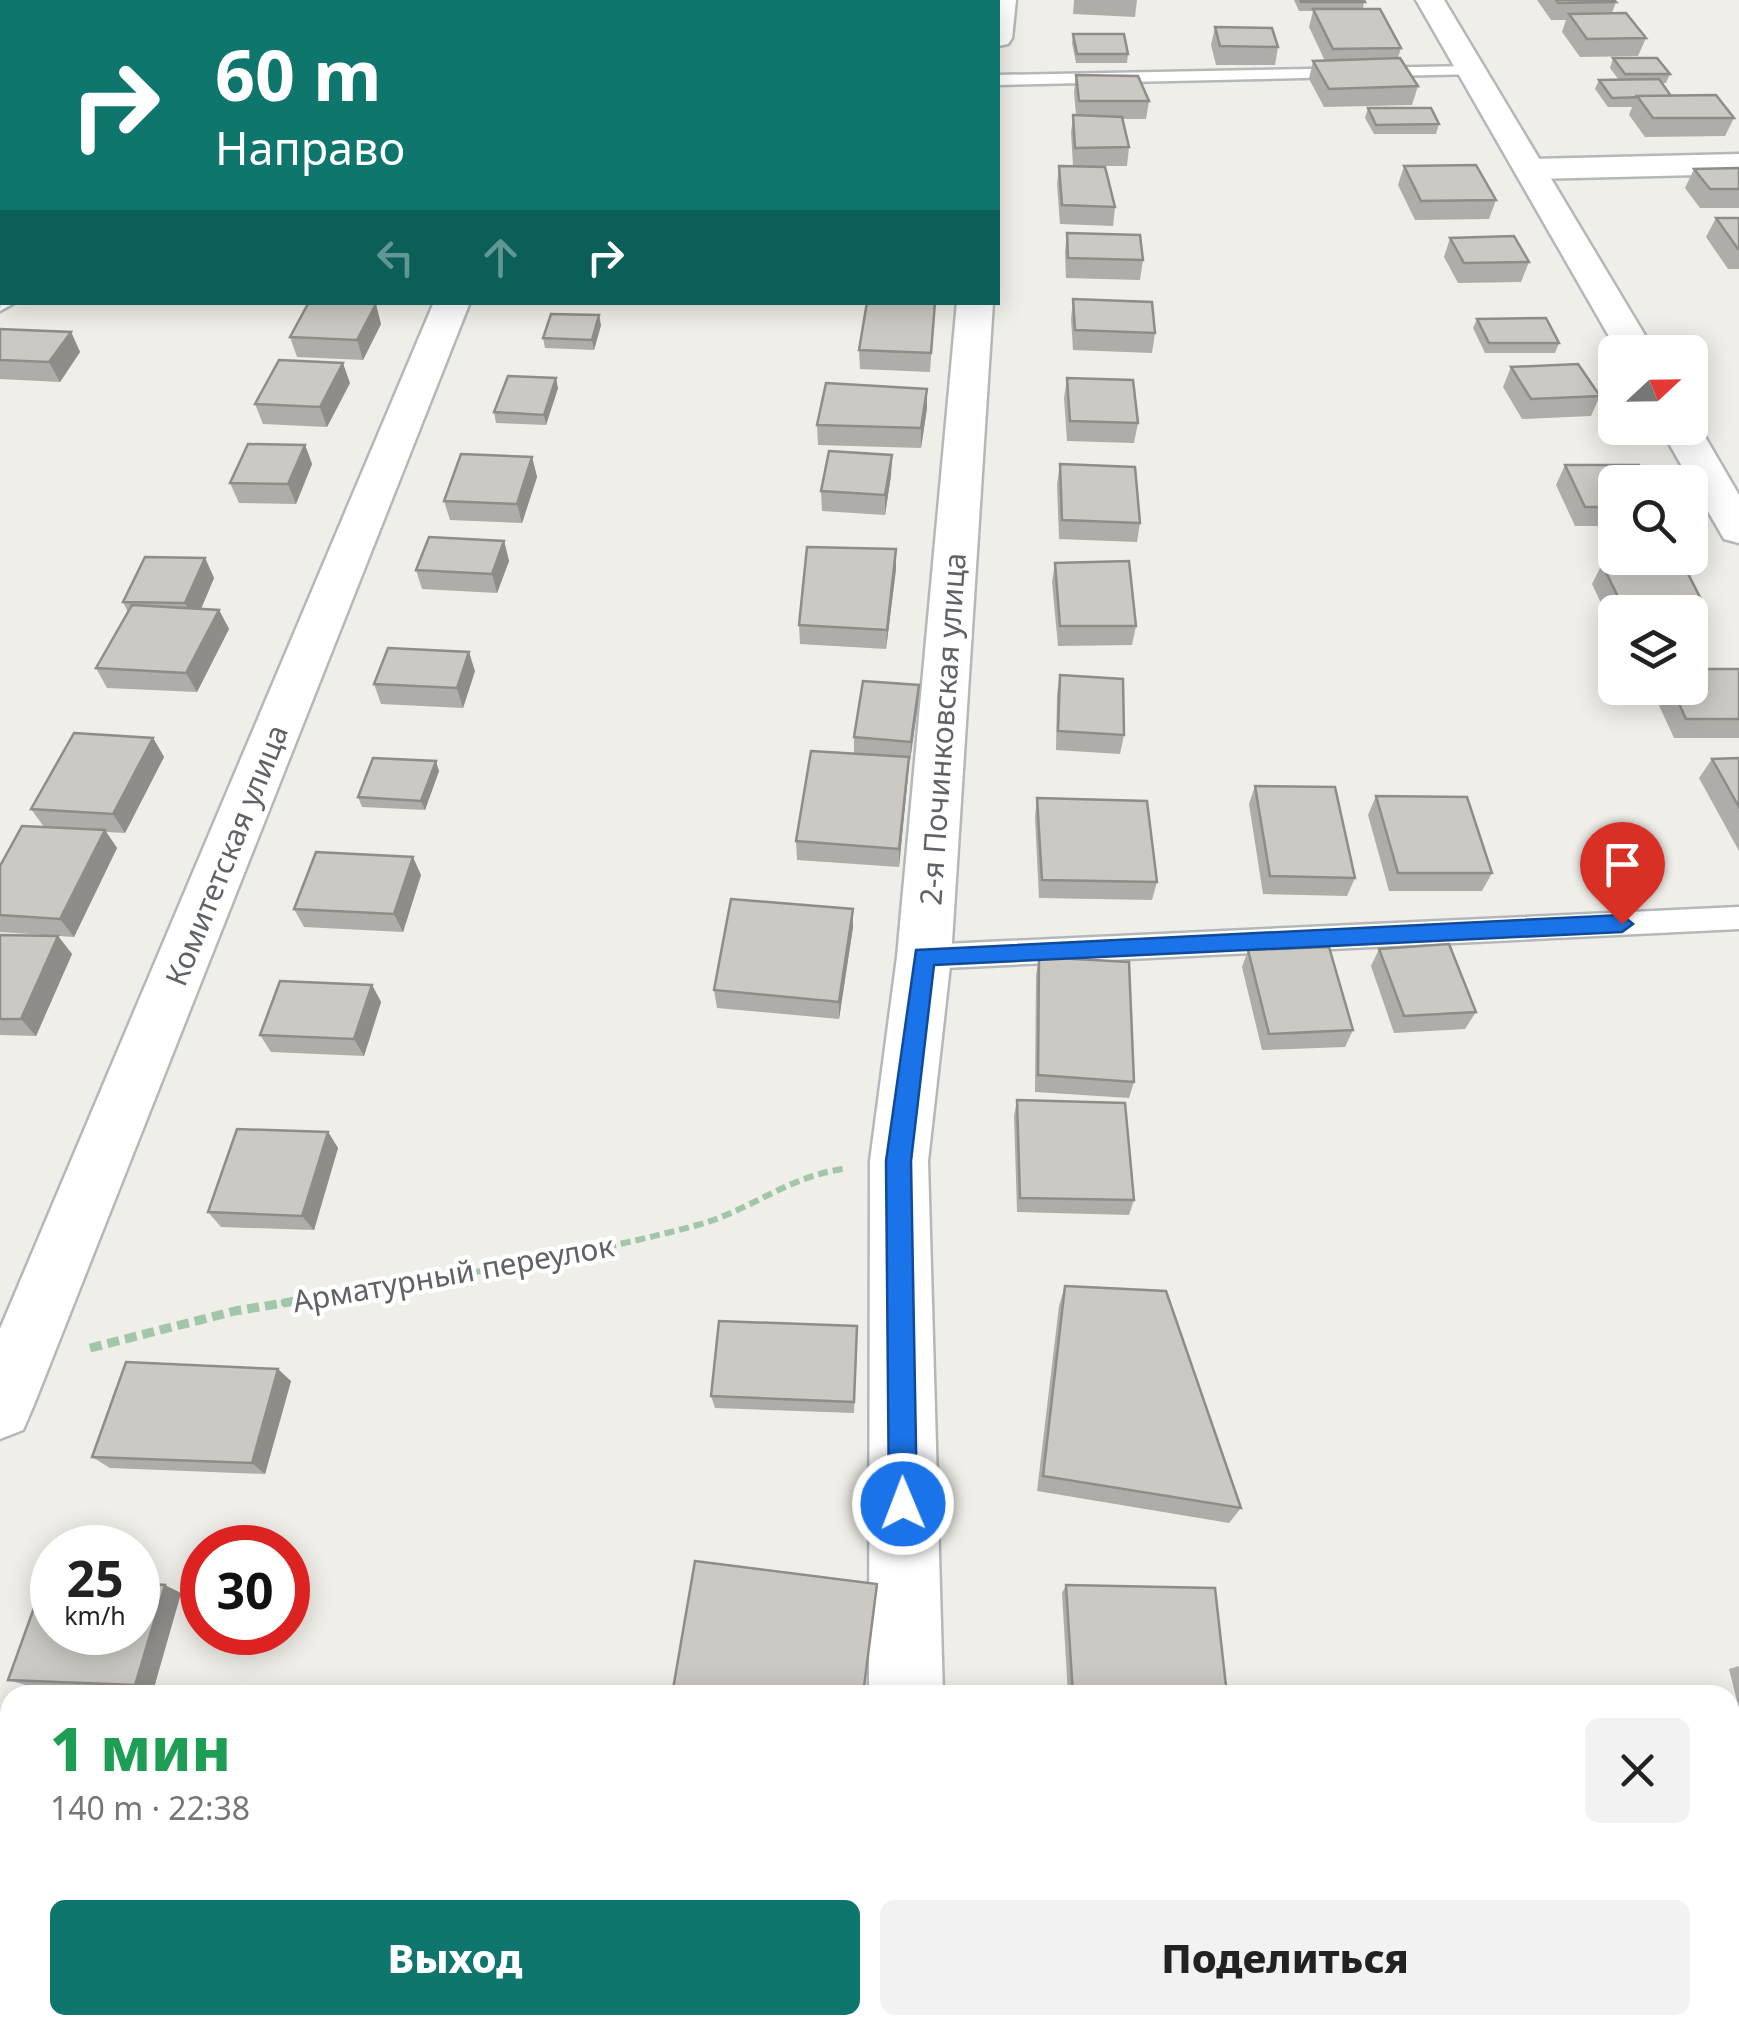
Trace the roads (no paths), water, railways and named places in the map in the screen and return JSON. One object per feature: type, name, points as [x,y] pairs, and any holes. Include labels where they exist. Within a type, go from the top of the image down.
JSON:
[{"type":"street","points":[[1430,0],[1628,335]]},
{"type":"street","points":[[1533,170],[1739,164]]},
{"type":"street","name":"Комитетская улица","points":[[6,1376],[451,305]]},
{"type":"street","name":"2-я Починковская улица","points":[[906,1685],[898,1161],[924,957],[975,305]]},
{"type":"street","points":[[1690,445],[1739,530]]},
{"type":"lane","points":[[1000,80],[1472,70]]},
{"type":"lane","points":[[924,957],[1739,918]]}]
